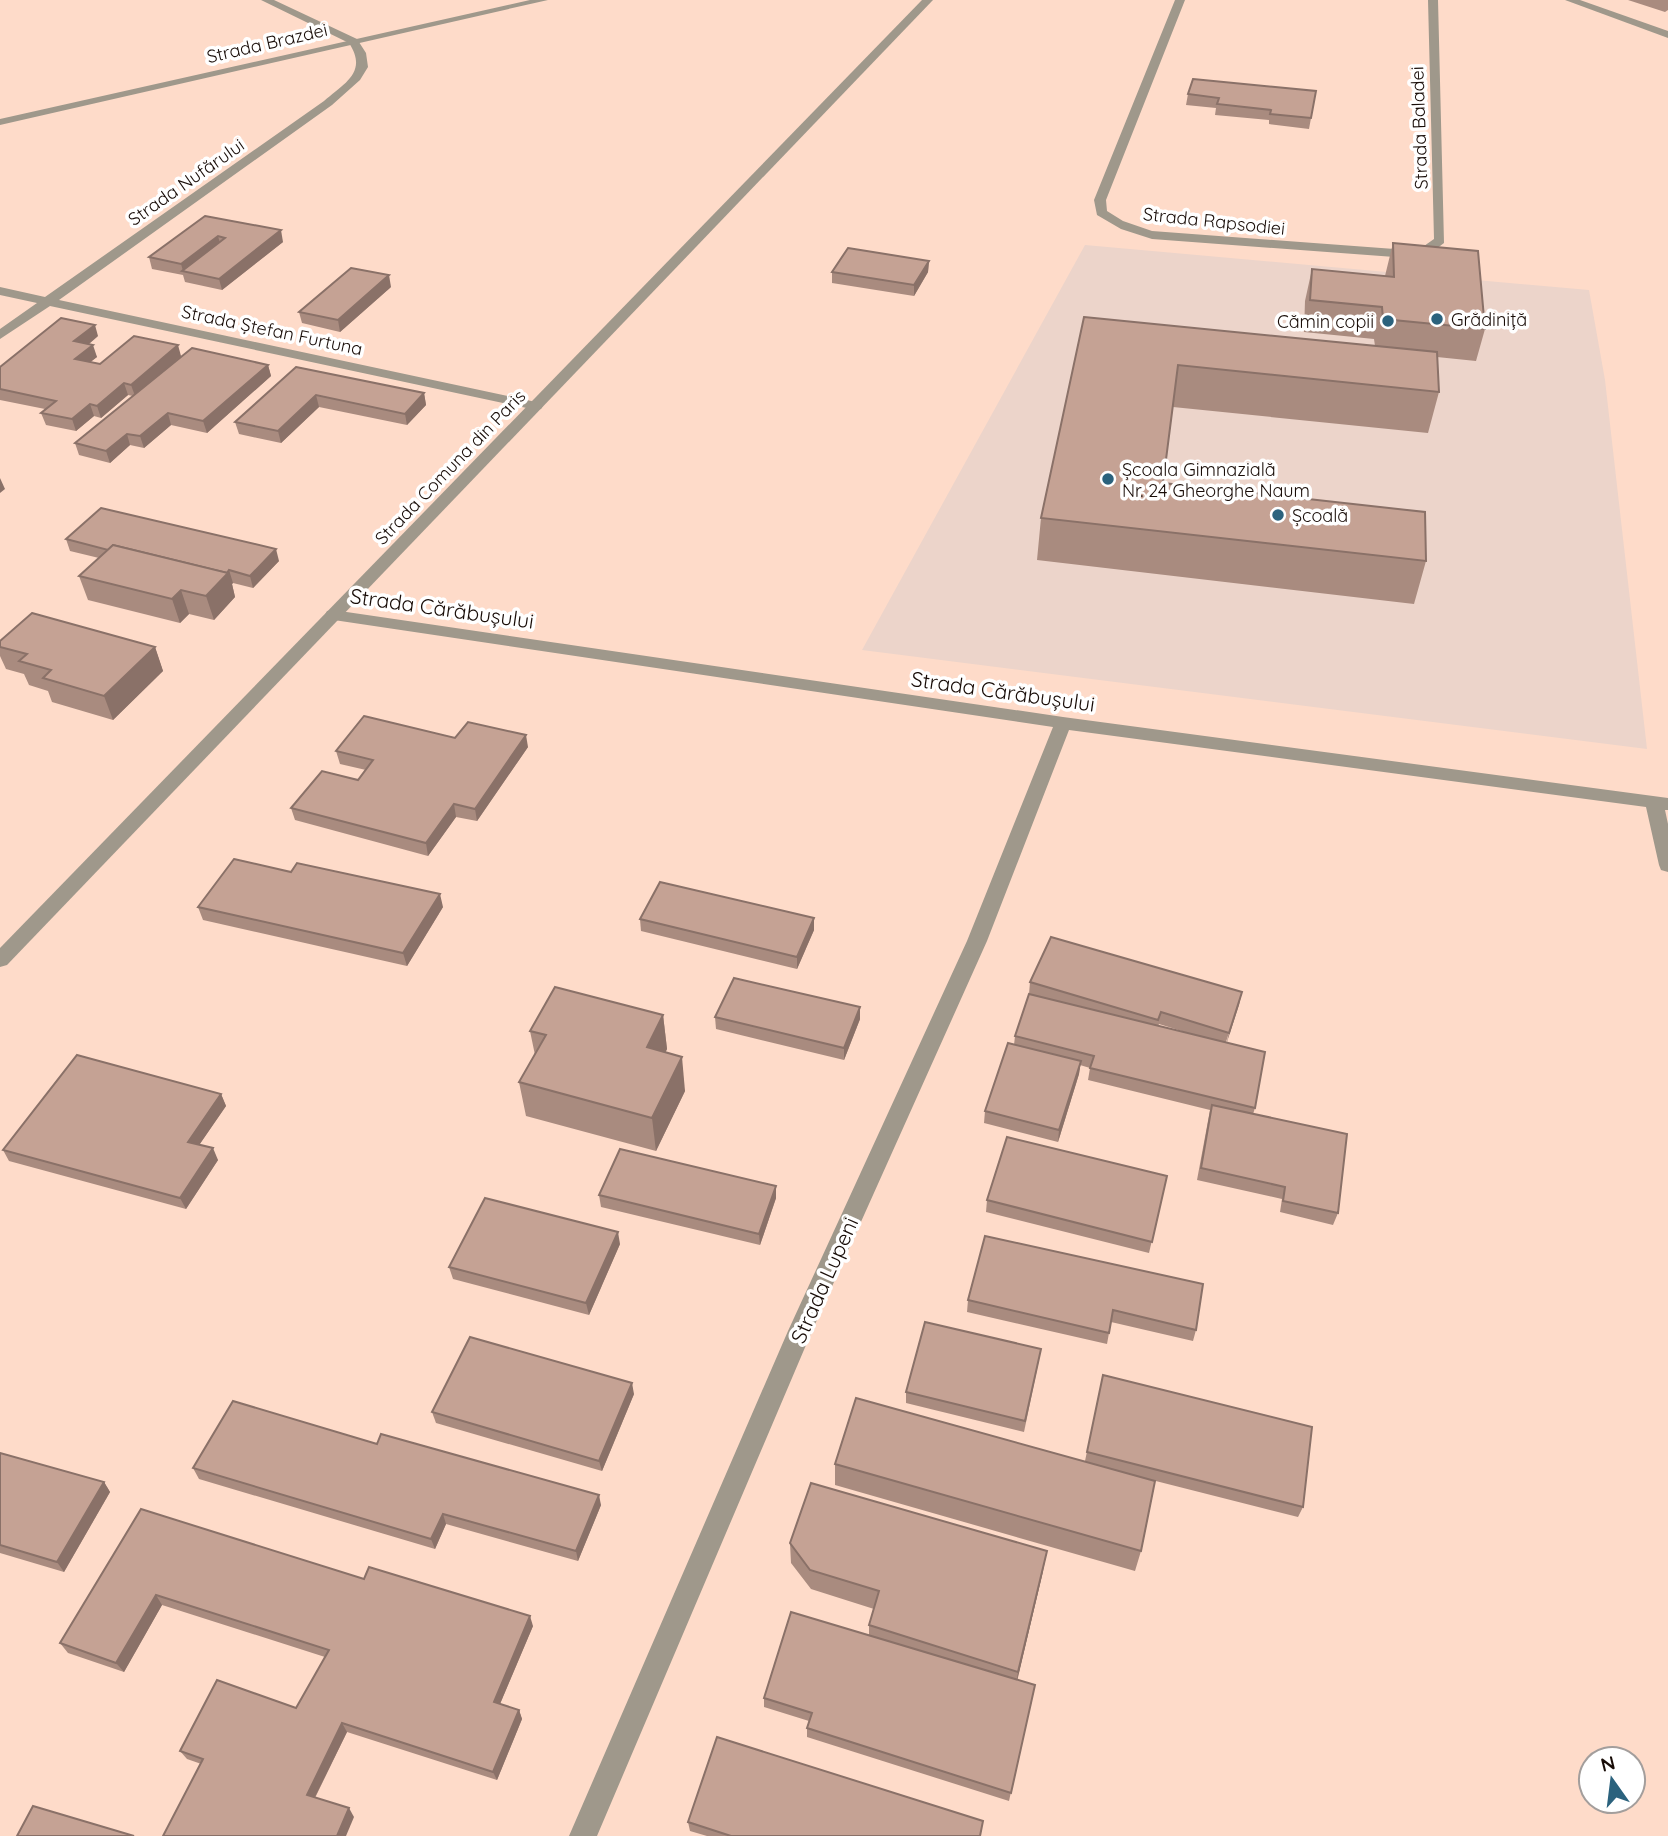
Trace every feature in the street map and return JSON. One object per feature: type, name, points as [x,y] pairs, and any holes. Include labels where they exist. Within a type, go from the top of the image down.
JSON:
[{"type":"street","points":[[266,0],[353,41]]},
{"type":"street","name":"Strada Brazdei","points":[[0,122],[543,0]]},
{"type":"street","name":"Strada Comuna din Paris","points":[[0,960],[928,0]]},
{"type":"street","name":"Strada Rapsodiei","points":[[1180,0],[1100,200],[1101,212],[1126,228],[1152,235],[1383,254],[1408,254],[1428,249]]},
{"type":"street","name":"Strada Baladei","points":[[1428,249],[1440,240],[1433,0]]},
{"type":"street","points":[[1570,0],[1668,35]]},
{"type":"street","name":"Strada Nufărului","points":[[0,335],[337,95],[355,80],[363,67],[361,53],[353,41]]},
{"type":"street","name":"Strada Ștefan Furtuna","points":[[0,291],[536,406]]},
{"type":"street","name":"Strada Cărăbușului","points":[[333,615],[1063,723],[1661,803]]},
{"type":"street","name":"Strada Lupeni","points":[[583,1836],[800,1331],[977,941],[1063,723]]},
{"type":"street","points":[[1661,803],[1668,865]]},
{"type":"shaded area","name":"Școală","points":[[1085,245],[1589,290],[1605,380],[1647,749],[862,650]]},
{"type":"building","points":[[1193,79],[1316,91],[1311,118],[1217,104],[1219,98],[1188,94]]},
{"type":"building","points":[[205,216],[281,230],[219,279],[182,271],[225,238],[218,236],[181,264],[149,257]]},
{"type":"building","points":[[1393,243],[1478,251],[1485,329],[1383,319],[1382,307],[1310,300],[1312,269],[1394,277]]},
{"type":"building","points":[[848,248],[929,261],[914,285],[832,272]]},
{"type":"building","points":[[351,268],[389,275],[338,320],[299,312]]},
{"type":"building","points":[[1084,317],[1437,352],[1439,392],[1178,365],[1163,483],[1425,512],[1426,561],[1041,518]]},
{"type":"building","points":[[61,318],[95,325],[74,341],[93,345],[75,359],[100,364],[134,336],[178,345],[131,385],[124,383],[97,406],[90,404],[72,419],[41,413],[56,401],[0,389],[0,367]]},
{"type":"building","points":[[192,348],[268,365],[203,421],[168,413],[140,436],[127,434],[106,451],[75,443]]},
{"type":"building","points":[[296,367],[424,393],[405,414],[316,395],[278,431],[235,422]]},
{"type":"building","points":[[101,508],[276,549],[250,576],[229,570],[227,573],[113,545],[108,550],[66,539]]},
{"type":"building","points":[[113,545],[228,573],[206,596],[181,590],[172,599],[79,576]]},
{"type":"building","points":[[32,613],[155,647],[104,696],[43,678],[51,670],[19,661],[27,654],[0,647],[0,641]]},
{"type":"building","points":[[364,716],[455,738],[468,722],[526,735],[475,809],[454,804],[426,843],[291,808],[322,771],[358,780],[373,760],[336,751]]},
{"type":"building","points":[[234,859],[291,872],[297,863],[440,894],[403,953],[198,907]]},
{"type":"building","points":[[660,882],[814,918],[797,957],[640,919]]},
{"type":"building","points":[[1051,937],[1242,992],[1229,1033],[1161,1012],[1158,1020],[1030,982]]},
{"type":"building","points":[[734,978],[860,1007],[844,1048],[715,1017]]},
{"type":"building","points":[[555,987],[663,1015],[647,1047],[682,1057],[652,1118],[519,1082],[546,1035],[530,1031]]},
{"type":"building","points":[[1029,994],[1265,1052],[1255,1108],[1090,1068],[1094,1056],[1015,1036]]},
{"type":"building","points":[[1008,1043],[1081,1061],[1059,1130],[985,1111]]},
{"type":"building","points":[[77,1055],[221,1094],[188,1142],[213,1148],[180,1198],[3,1150]]},
{"type":"building","points":[[1212,1105],[1347,1134],[1338,1213],[1283,1201],[1285,1187],[1201,1168]]},
{"type":"building","points":[[1007,1137],[1167,1176],[1152,1242],[987,1200]]},
{"type":"building","points":[[620,1149],[776,1186],[759,1234],[599,1195]]},
{"type":"building","points":[[485,1198],[618,1232],[586,1303],[449,1267]]},
{"type":"building","points":[[985,1236],[1203,1284],[1196,1330],[1113,1310],[1109,1333],[968,1300]]},
{"type":"building","points":[[925,1322],[1041,1349],[1025,1421],[906,1392]]},
{"type":"building","points":[[470,1337],[632,1383],[599,1461],[432,1412]]},
{"type":"building","points":[[1103,1375],[1312,1427],[1303,1507],[1087,1452]]},
{"type":"building","points":[[856,1398],[1155,1481],[1141,1551],[835,1464]]},
{"type":"building","points":[[233,1401],[377,1444],[381,1434],[599,1495],[576,1551],[443,1514],[431,1539],[193,1468]]},
{"type":"building","points":[[0,1453],[104,1482],[57,1562],[0,1545]]},
{"type":"building","points":[[811,1483],[1047,1551],[1018,1672],[869,1625],[879,1591],[810,1570],[790,1543]]},
{"type":"building","points":[[141,1509],[364,1579],[369,1567],[530,1616],[494,1702],[519,1710],[493,1772],[342,1723],[307,1795],[349,1808],[337,1836],[163,1836],[203,1759],[180,1751],[217,1680],[296,1708],[329,1650],[156,1595],[116,1663],[60,1643]]},
{"type":"building","points":[[791,1612],[1035,1685],[1011,1793],[807,1728],[812,1713],[764,1698]]},
{"type":"building","points":[[717,1737],[983,1821],[980,1836],[731,1836],[688,1822]]},
{"type":"building","points":[[33,1806],[134,1836],[17,1836]]},
{"type":"place","name":"Grădiniță","points":[[1437,319]]},
{"type":"place","name":"Cămin copii","points":[[1388,321]]},
{"type":"place","name":"Școala Gimnazială Nr. 24 Gheorghe Naum","points":[[1108,479]]},
{"type":"place","name":"Școală","points":[[1278,515]]}]
